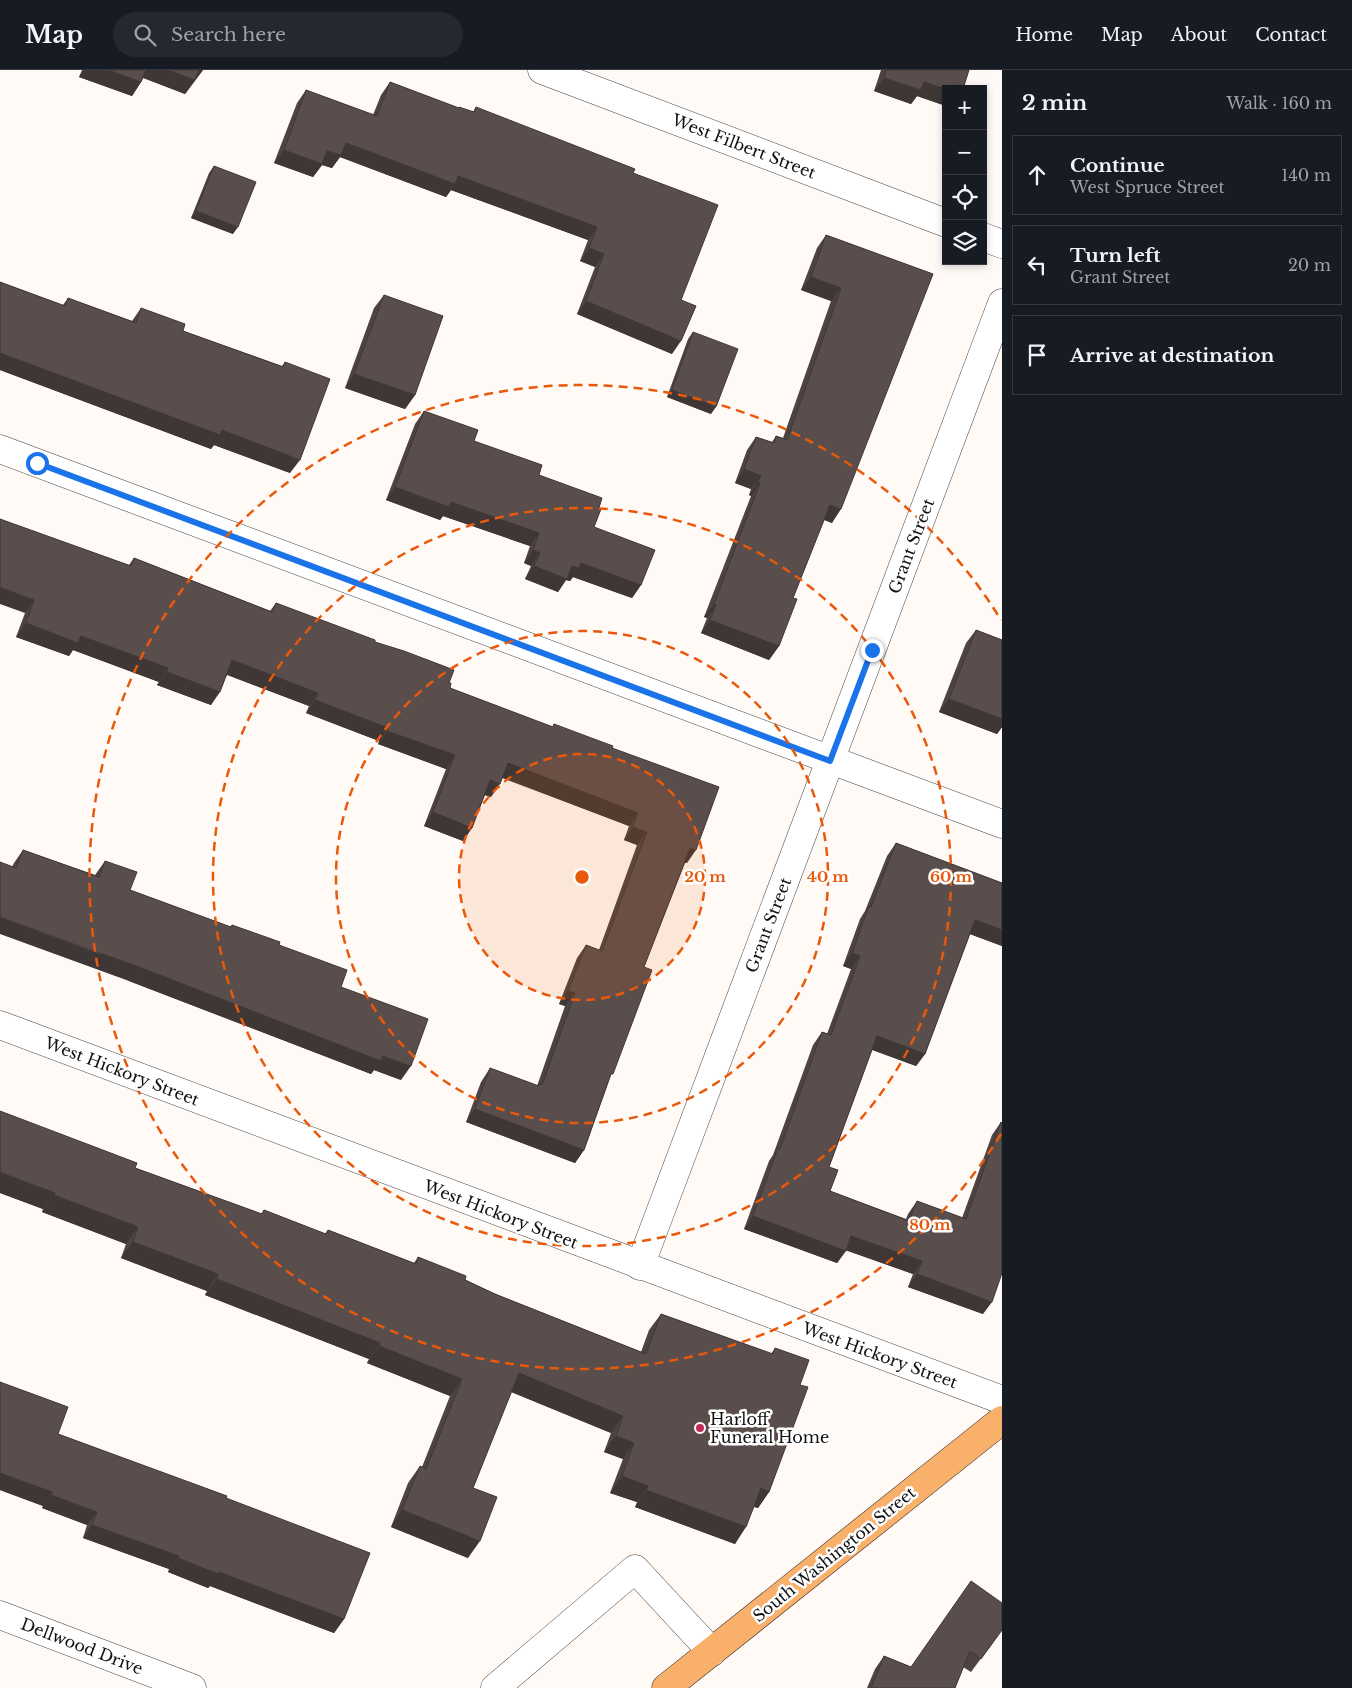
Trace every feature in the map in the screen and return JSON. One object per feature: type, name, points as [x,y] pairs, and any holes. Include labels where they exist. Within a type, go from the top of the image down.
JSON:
[{"type":"main road","name":"South Washington Street","points":[[666,1688],[1002,1420]]},
{"type":"street","name":"West Filbert Street","points":[[542,70],[942,221]]},
{"type":"street","points":[[987,238],[1002,244]]},
{"type":"street","name":"Grant Street","points":[[640,1266],[1002,303]]},
{"type":"street","points":[[0,449],[1002,824]]},
{"type":"street","name":"West Hickory Street","points":[[0,1026],[1002,1400]]},
{"type":"street","points":[[495,1688],[635,1569],[712,1652]]},
{"type":"street","name":"Dellwood Drive","points":[[0,1615],[192,1688]]},
{"type":"building","points":[[108,70],[146,70],[141,82]]},
{"type":"building","points":[[168,70],[199,70],[195,80]]},
{"type":"building","points":[[886,70],[969,70],[964,85],[942,85],[942,88],[924,82],[921,90],[884,78]]},
{"type":"building","points":[[390,82],[459,108],[474,112],[476,107],[635,169],[633,173],[718,205],[681,300],[696,306],[681,341],[586,301],[604,254],[589,248],[597,227],[458,176],[455,184],[346,143],[341,155],[327,151],[322,164],[284,150],[306,90],[377,116]]},
{"type":"building","points":[[214,166],[256,182],[238,227],[196,211]]},
{"type":"building","points":[[826,235],[933,274],[841,509],[830,505],[793,598],[797,599],[779,646],[710,620],[716,605],[714,604],[760,483],[758,482],[761,476],[744,469],[756,437],[774,443],[776,436],[787,440],[841,288],[811,277]]},
{"type":"building","points":[[0,282],[65,306],[68,298],[136,323],[141,308],[185,324],[183,331],[283,367],[285,362],[330,379],[300,460],[222,430],[220,435],[0,353]]},
{"type":"building","points":[[384,295],[443,316],[415,395],[354,374]]},
{"type":"building","points":[[693,332],[738,349],[716,407],[672,390]]},
{"type":"building","points":[[424,411],[478,430],[474,441],[542,465],[539,475],[602,498],[599,508],[601,509],[594,527],[655,550],[641,585],[581,563],[579,568],[572,566],[567,579],[534,566],[540,553],[533,550],[539,533],[451,502],[449,507],[395,487]]},
{"type":"building","points":[[0,519],[131,566],[134,558],[272,612],[276,603],[375,640],[375,642],[454,670],[449,683],[451,683],[450,688],[553,727],[554,724],[613,746],[612,748],[719,787],[696,850],[690,848],[644,967],[652,970],[613,1074],[611,1074],[584,1150],[475,1109],[490,1068],[539,1086],[539,1084],[542,1085],[575,993],[568,991],[586,945],[602,951],[647,832],[633,827],[638,813],[508,763],[500,784],[490,780],[472,828],[433,812],[455,755],[387,731],[388,728],[315,700],[318,693],[232,660],[220,692],[167,672],[168,668],[81,636],[78,643],[26,623],[34,600],[0,587]]},
{"type":"building","points":[[976,630],[1002,640],[1002,719],[949,699]]},
{"type":"building","points":[[896,843],[1002,883],[1002,930],[975,920],[925,1054],[877,1036],[829,1167],[838,1170],[830,1191],[909,1221],[917,1201],[966,1219],[1001,1122],[1002,1273],[992,1302],[917,1274],[922,1261],[851,1236],[846,1251],[753,1216],[778,1148],[780,1149],[822,1032],[831,1035],[860,956],[852,953],[869,906],[871,907]]},
{"type":"building","points":[[23,850],[99,877],[105,861],[137,872],[130,890],[231,927],[232,925],[280,942],[279,945],[347,970],[341,987],[428,1019],[411,1066],[383,1056],[381,1061],[139,967],[0,917],[0,862],[16,868]]},
{"type":"building","points":[[0,1111],[137,1163],[135,1168],[262,1214],[264,1210],[326,1234],[328,1230],[416,1264],[418,1257],[466,1276],[465,1280],[495,1294],[646,1354],[661,1314],[773,1354],[775,1348],[809,1360],[800,1385],[808,1387],[769,1492],[761,1488],[746,1527],[646,1490],[648,1486],[622,1476],[634,1443],[616,1436],[623,1416],[519,1373],[473,1488],[497,1497],[480,1541],[402,1510],[420,1466],[426,1469],[462,1379],[379,1346],[380,1343],[217,1279],[218,1274],[133,1242],[138,1227],[0,1172]]},
{"type":"building","points":[[0,1382],[68,1407],[58,1434],[227,1496],[226,1498],[370,1553],[344,1619],[219,1572],[218,1574],[178,1558],[179,1556],[92,1525],[97,1512],[51,1495],[52,1492],[0,1473]]},
{"type":"building","points":[[971,1581],[1002,1603],[1002,1630],[981,1659],[970,1651],[955,1688],[871,1688],[884,1656],[911,1667]]},
{"type":"place","name":"Harloff Funeral Home","points":[[700,1428]]},
{"type":"route","points":[[37,463],[830,761],[872,650]]}]
